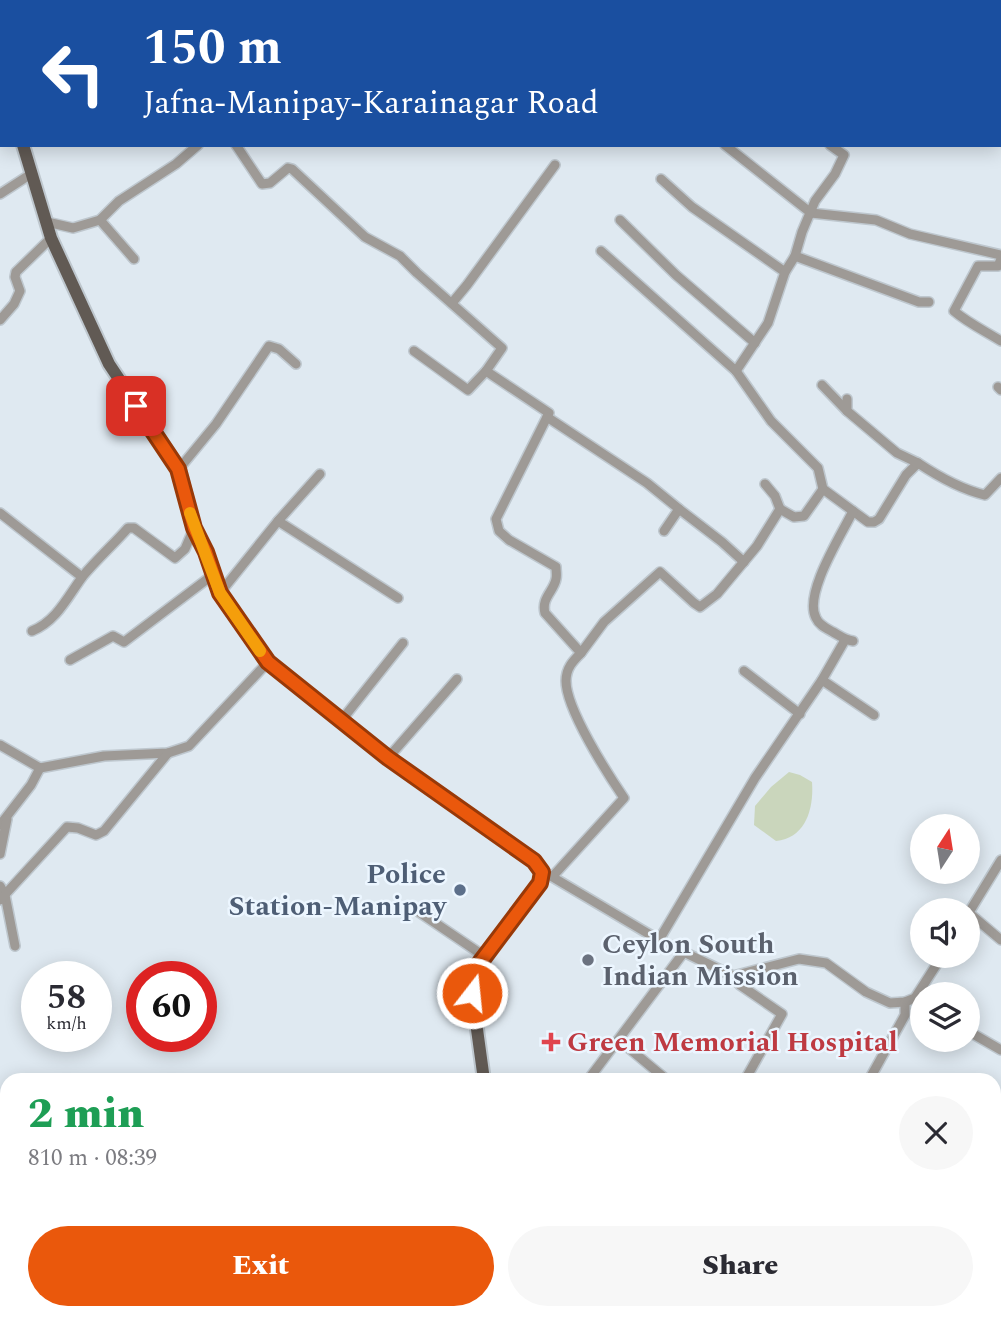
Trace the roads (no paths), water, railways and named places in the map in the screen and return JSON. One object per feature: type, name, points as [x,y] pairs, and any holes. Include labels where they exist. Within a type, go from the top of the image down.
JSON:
[{"type":"main road","points":[[24,147],[51,238],[109,364],[178,469],[194,528],[206,552],[220,593],[268,662],[388,758],[501,836],[548,874],[479,964],[472,993],[483,1073]]},
{"type":"street","points":[[47,222],[73,228],[100,220],[119,201],[176,164],[196,147]]},
{"type":"street","points":[[237,147],[262,184],[270,183],[288,168],[292,169],[365,237],[400,256],[502,348],[468,390],[414,351]]},
{"type":"street","points":[[728,147],[811,213],[876,220],[910,234],[1001,257],[998,266],[978,266],[954,311],[1001,341]]},
{"type":"street","points":[[736,371],[768,323],[785,272],[815,201],[835,174],[844,155],[833,147]]},
{"type":"street","points":[[452,303],[555,165]]},
{"type":"street","points":[[0,194],[31,174]]},
{"type":"street","points":[[661,179],[692,207],[785,272]]},
{"type":"street","points":[[100,220],[134,259]]},
{"type":"street","points":[[620,220],[676,275],[755,343]]},
{"type":"street","points":[[0,320],[20,291],[16,272],[51,238]]},
{"type":"street","points":[[601,251],[736,371],[771,421],[818,468],[824,489],[868,522],[879,519],[906,475],[918,463]]},
{"type":"street","points":[[794,256],[919,302],[929,302]]},
{"type":"street","points":[[178,469],[215,424],[269,346],[279,349],[296,364]]},
{"type":"street","points":[[486,371],[549,412],[496,519],[499,531],[509,540],[556,566],[556,581],[547,594],[545,612],[581,653]]},
{"type":"street","points":[[822,386],[897,453],[939,477],[971,492],[985,495],[1001,478]]},
{"type":"street","points":[[847,399],[847,411]]},
{"type":"street","points":[[547,417],[647,483],[723,542],[744,562]]},
{"type":"street","points":[[220,593],[320,474]]},
{"type":"street","points":[[765,484],[775,496],[780,509],[794,517],[804,516],[824,489]]},
{"type":"street","points":[[664,531],[679,509]]},
{"type":"street","points":[[749,1073],[782,1014],[740,985],[733,976],[660,940],[548,874],[624,798],[576,715],[566,681],[570,664],[604,622],[660,572],[700,607],[717,594],[744,562],[780,509]]},
{"type":"street","points":[[660,940],[755,778],[849,640],[820,624],[812,604],[816,585],[853,510]]},
{"type":"street","points":[[0,513],[82,577]]},
{"type":"street","points":[[278,521],[398,598]]},
{"type":"street","points":[[32,631],[43,626],[72,595],[82,577],[128,528],[134,528],[175,558],[184,549],[194,528]]},
{"type":"street","points":[[70,660],[113,636],[124,642],[214,574]]},
{"type":"street","points":[[341,721],[403,643]]},
{"type":"street","points":[[0,745],[40,768],[104,756],[168,753],[189,746],[268,662]]},
{"type":"street","points":[[744,671],[800,714]]},
{"type":"street","points":[[388,758],[457,679]]},
{"type":"street","points":[[822,680],[874,715]]},
{"type":"street","points":[[15,946],[2,894],[67,827],[96,835],[104,831],[168,753]]},
{"type":"street","points":[[0,825],[31,785],[40,768]]},
{"type":"street","points":[[0,854],[8,814]]},
{"type":"street","points":[[977,898],[1001,860]]},
{"type":"street","points":[[413,908],[484,956]]},
{"type":"street","points":[[980,923],[1001,940]]},
{"type":"street","points":[[593,1073],[684,952]]},
{"type":"street","points":[[733,976],[799,959],[826,963],[866,992],[890,1003],[910,1001]]},
{"type":"street","points":[[873,1073],[905,1015],[905,1002]]},
{"type":"street","points":[[980,1038],[1001,1050]]},
{"type":"street","points":[[619,1040],[659,1073]]},
{"type":"place","name":"Police Station-Manipay","points":[[460,890]]},
{"type":"place","name":"Ceylon South Indian Mission","points":[[588,960]]},
{"type":"place","name":"Green Memorial Hospital","points":[[551,1042]]}]
